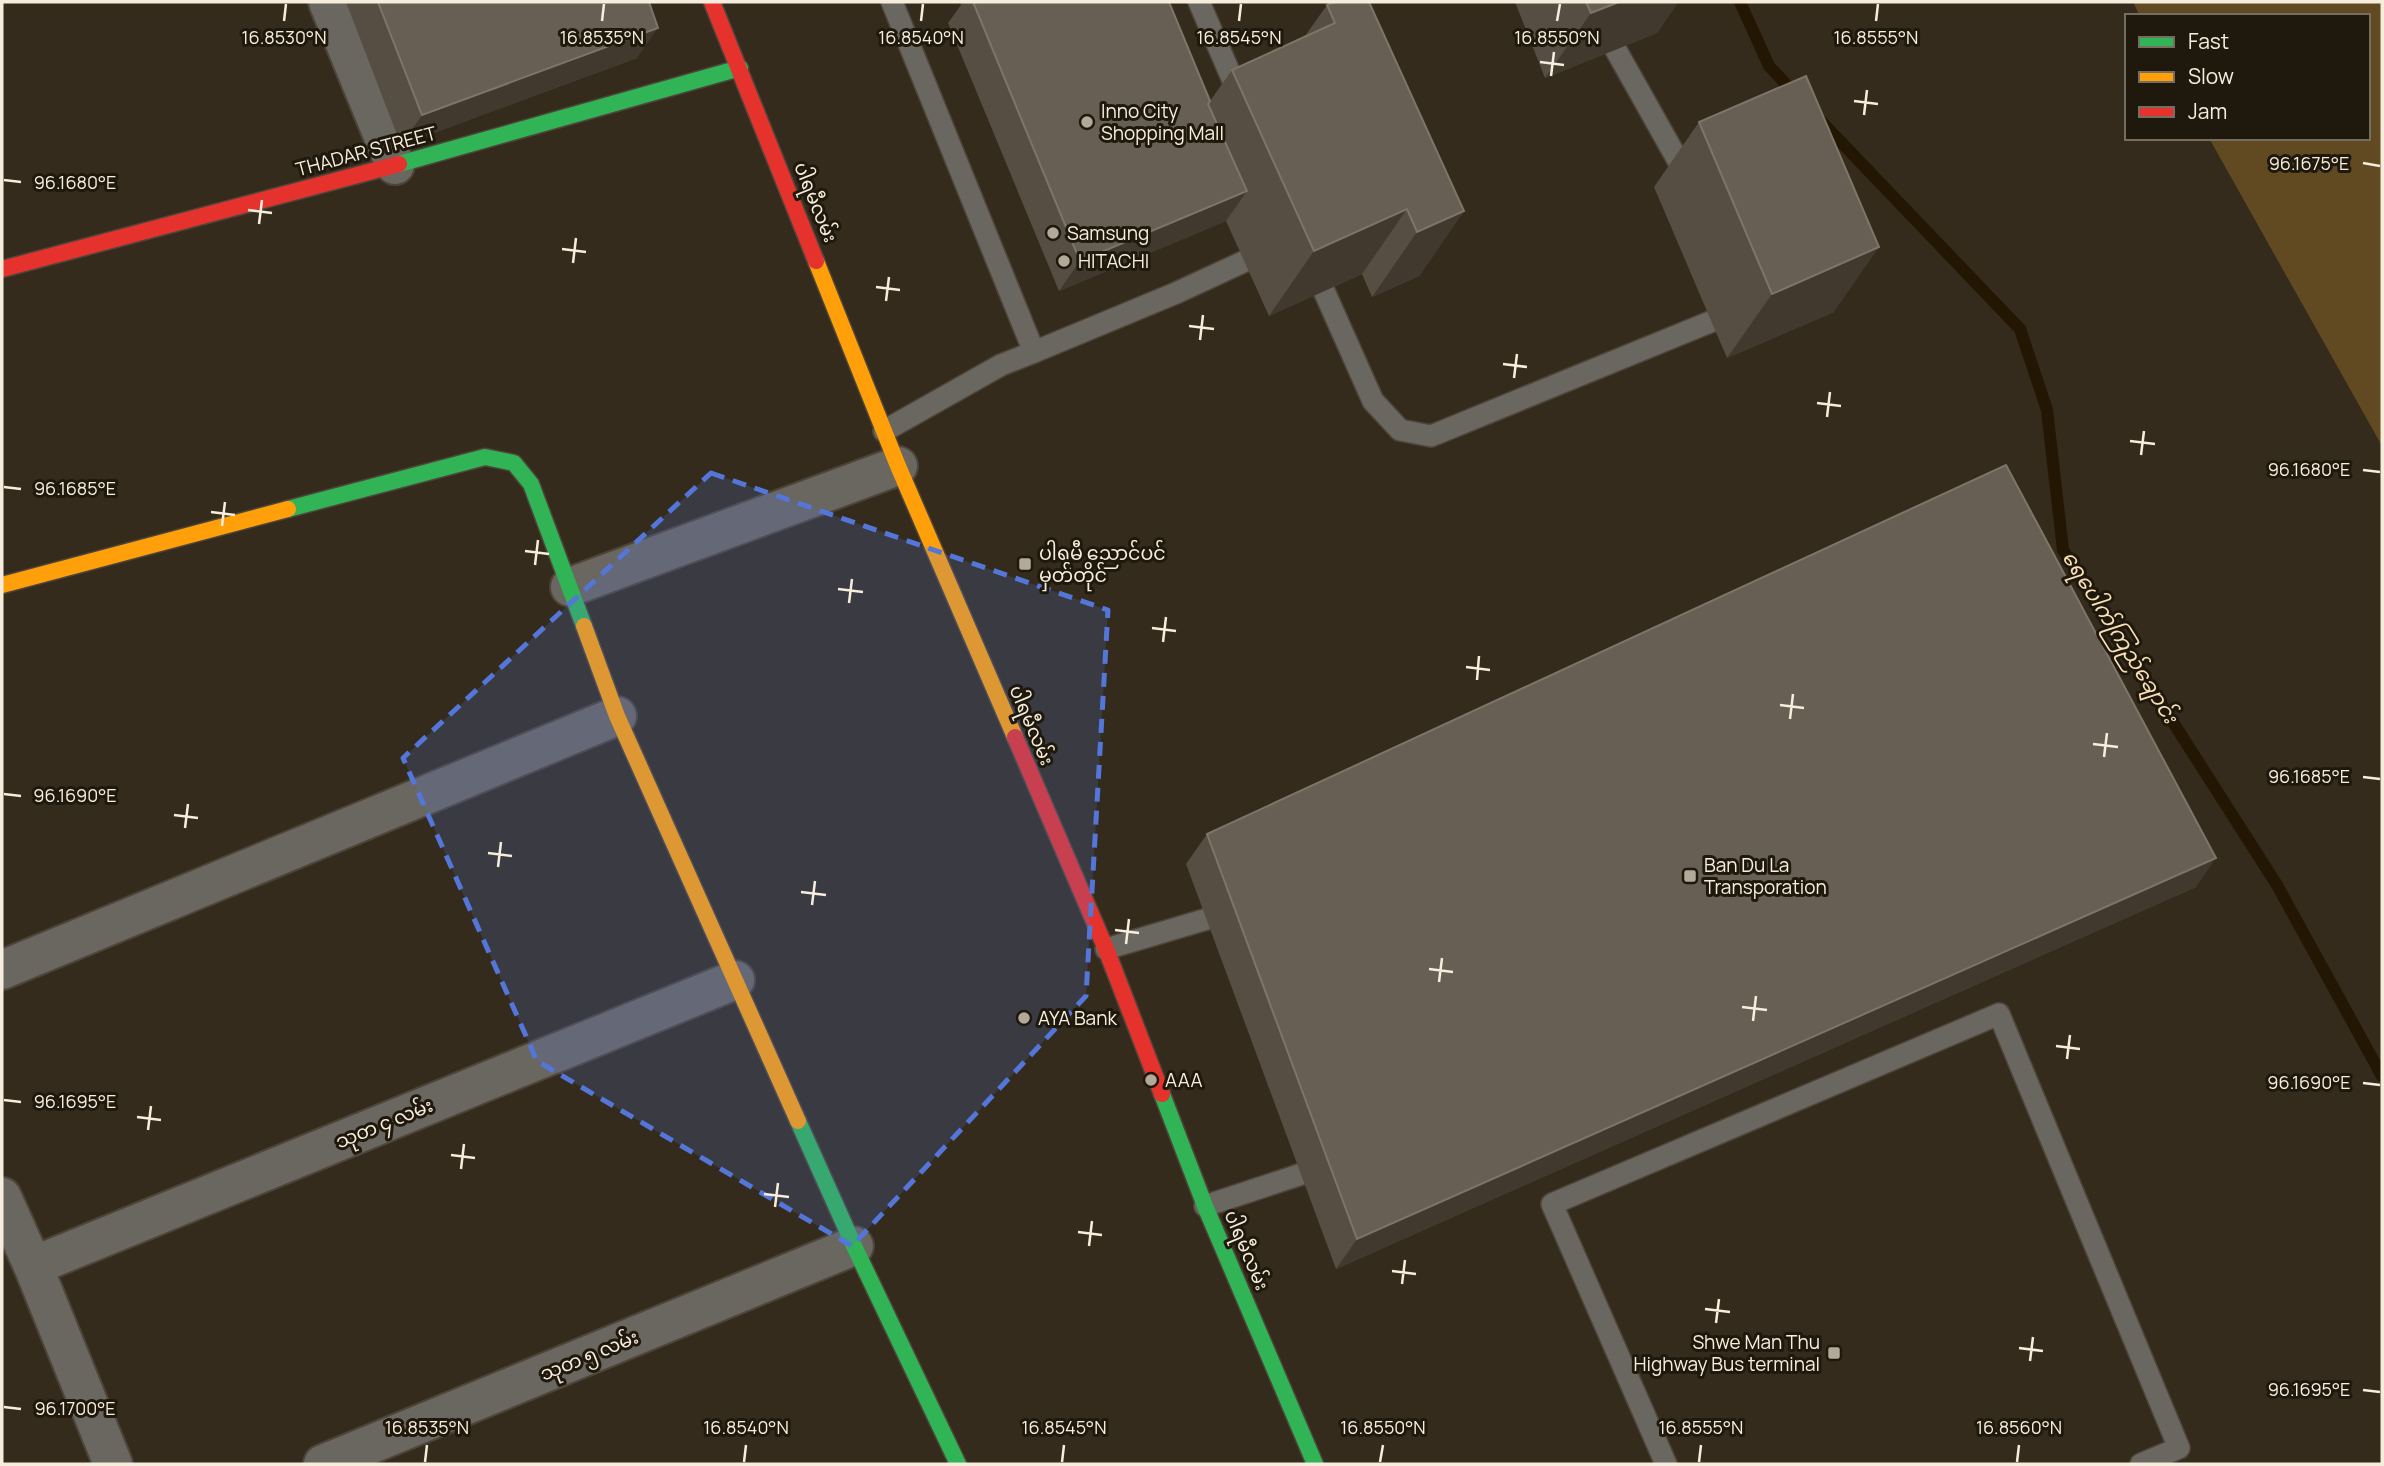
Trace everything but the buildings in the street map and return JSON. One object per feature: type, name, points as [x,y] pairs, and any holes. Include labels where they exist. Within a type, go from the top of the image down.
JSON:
[{"type":"street","points":[[328,2],[395,165]]},
{"type":"street","name":"ပါရမီလမ်း","points":[[712,2],[891,448],[1106,949],[1205,1206],[1315,1464]]},
{"type":"street","name":"THADAR STREET","points":[[2,269],[395,165],[740,68]]},
{"type":"street","points":[[570,587],[891,448]]},
{"type":"street","points":[[2,585],[485,457],[514,463],[531,484],[617,716],[854,1246],[958,1464]]},
{"type":"street","points":[[2,970],[617,716]]},
{"type":"street","name":"သုတ ၄ လမ်း","points":[[33,1266],[735,980]]},
{"type":"street","points":[[2,1197],[33,1266],[113,1464]]},
{"type":"street","name":"သုတ ၅ လမ်း","points":[[323,1464],[854,1246]]},
{"type":"lane","points":[[892,2],[1034,352]]},
{"type":"lane","points":[[1199,2],[1247,112]]},
{"type":"lane","points":[[1588,2],[1696,194]]},
{"type":"lane","points":[[891,448],[1001,365],[1296,244],[1373,401],[1400,430],[1431,436],[1757,302]]},
{"type":"lane","points":[[1106,949],[1249,907]]},
{"type":"lane","points":[[1666,1464],[1552,1205],[1999,1014],[2179,1448],[2141,1464]]},
{"type":"lane","points":[[1205,1206],[1351,1157]]},
{"type":"highlighted area","points":[[711,473],[1108,610],[1086,996],[852,1246],[537,1061],[403,758]]},
{"type":"shaded area","points":[[2133,2],[2382,2],[2382,446],[2210,140],[2370,140],[2370,14],[2139,14]]},
{"type":"waterway","name":"ရေပေါက်ကြည်ချောင်း","points":[[1740,2],[1769,66],[1797,96]]},
{"type":"waterway","name":"ရေပေါက်ကြည်ချောင်း","points":[[1817,117],[2020,329],[2047,410],[2063,550],[2277,885],[2382,1076]]},
{"type":"traffic: fast","points":[[399,164],[740,68]]},
{"type":"traffic: fast","points":[[288,509],[485,457],[514,463],[531,484],[584,626]]},
{"type":"traffic: fast","points":[[1162,1094],[1205,1206],[1315,1464]]},
{"type":"traffic: fast","points":[[798,1121],[958,1464]]},
{"type":"traffic: slow","points":[[816,261],[898,466],[1015,737]]},
{"type":"traffic: slow","points":[[2,585],[288,509]]},
{"type":"traffic: slow","points":[[584,626],[617,716],[798,1121]]},
{"type":"traffic: jam","points":[[712,2],[816,261]]},
{"type":"traffic: jam","points":[[2,269],[399,164]]},
{"type":"traffic: jam","points":[[1015,737],[1106,949],[1162,1094]]},
{"type":"place","name":"Inno City Shopping Mall","points":[[1087,122]]},
{"type":"place","name":"Samsung","points":[[1053,233]]},
{"type":"place","name":"HITACHI","points":[[1064,261]]},
{"type":"place","name":"ပါရမီ ညောင်ပင် မှတ်တိုင်","points":[[1025,564]]},
{"type":"place","name":"Ban Du La Transporation","points":[[1690,876]]},
{"type":"place","name":"AYA Bank","points":[[1024,1018]]},
{"type":"place","name":"AAA","points":[[1151,1080]]},
{"type":"place","name":"Shwe Man Thu Highway Bus terminal","points":[[1834,1353]]}]
